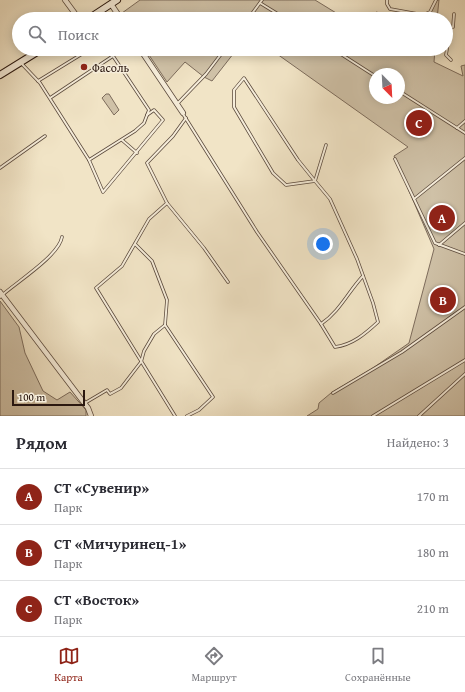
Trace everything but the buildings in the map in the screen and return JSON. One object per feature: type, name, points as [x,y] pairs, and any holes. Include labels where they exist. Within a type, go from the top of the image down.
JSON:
[{"type":"main road","points":[[99,12],[117,0]]},
{"type":"main road","points":[[0,75],[30,56]]},
{"type":"street","points":[[65,0],[74,12]]},
{"type":"street","points":[[111,4],[116,12]]},
{"type":"street","points":[[145,56],[184,116]]},
{"type":"street","points":[[1,295],[85,403],[91,416]]},
{"type":"lane","points":[[253,12],[262,0]]},
{"type":"lane","points":[[387,0],[387,4],[390,9],[406,12]]},
{"type":"lane","points":[[430,12],[436,0]]},
{"type":"lane","points":[[260,3],[275,12]]},
{"type":"lane","points":[[453,27],[454,14]]},
{"type":"lane","points":[[38,81],[79,56]]},
{"type":"lane","points":[[50,98],[113,56],[149,110],[144,123],[122,140],[89,160]]},
{"type":"lane","points":[[177,105],[206,74],[220,56]]},
{"type":"lane","points":[[344,56],[369,72]]},
{"type":"lane","points":[[447,56],[451,60]]},
{"type":"lane","points":[[20,62],[38,81],[50,98],[89,160],[103,192],[164,120],[154,110],[147,115]]},
{"type":"lane","points":[[228,282],[204,248],[167,202],[146,163],[173,136],[184,116],[257,232],[321,324],[335,347],[344,346],[358,338],[378,322],[363,276],[330,199],[298,160],[244,78],[234,90],[234,107],[273,173],[286,185],[314,181]]},
{"type":"lane","points":[[405,95],[465,133]]},
{"type":"lane","points":[[457,128],[465,121]]},
{"type":"lane","points":[[0,168],[45,136]]},
{"type":"lane","points":[[122,140],[137,153]]},
{"type":"lane","points":[[314,181],[326,145]]},
{"type":"lane","points":[[414,199],[465,158]]},
{"type":"lane","points":[[395,159],[434,243],[465,254]]},
{"type":"lane","points":[[167,202],[149,219],[122,266],[96,288],[175,416]]},
{"type":"lane","points":[[439,245],[465,223]]},
{"type":"lane","points":[[1,295],[33,271],[61,245],[62,237]]},
{"type":"lane","points":[[135,244],[152,260],[167,300],[165,325],[213,396],[199,410],[187,416]]},
{"type":"lane","points":[[321,324],[332,317],[342,305],[353,287],[363,276]]},
{"type":"lane","points":[[333,393],[402,352],[465,307]]},
{"type":"lane","points":[[85,403],[107,390],[110,394],[120,388],[141,362],[144,351],[154,334],[165,325]]},
{"type":"lane","points":[[373,416],[465,360]]},
{"type":"lane","points":[[419,416],[465,374]]},
{"type":"shaded area","points":[[140,0],[315,0],[335,12],[123,12]]},
{"type":"shaded area","points":[[435,0],[439,0],[438,12],[430,12]]},
{"type":"shaded area","points":[[150,56],[232,56],[212,81],[204,77],[185,62],[167,82]]},
{"type":"shaded area","points":[[280,56],[434,56],[434,62],[463,76],[461,66],[465,65],[465,416],[307,416],[318,409],[319,403],[331,393],[373,368],[409,343],[434,249],[394,156],[408,147]]},
{"type":"shaded area","points":[[106,94],[109,94],[119,110],[114,115],[102,98]]},
{"type":"shaded area","points":[[0,301],[19,327],[25,353],[43,391],[57,400],[70,392],[86,410],[86,416],[0,416]]},
{"type":"place","name":"Фасоль","points":[[84,67]]},
{"type":"place","name":"СТ «Восток»","points":[[419,123]]},
{"type":"place","name":"СТ «Сувенир»","points":[[442,218]]},
{"type":"place","name":"СТ «Мичуринец-1»","points":[[443,300]]}]
